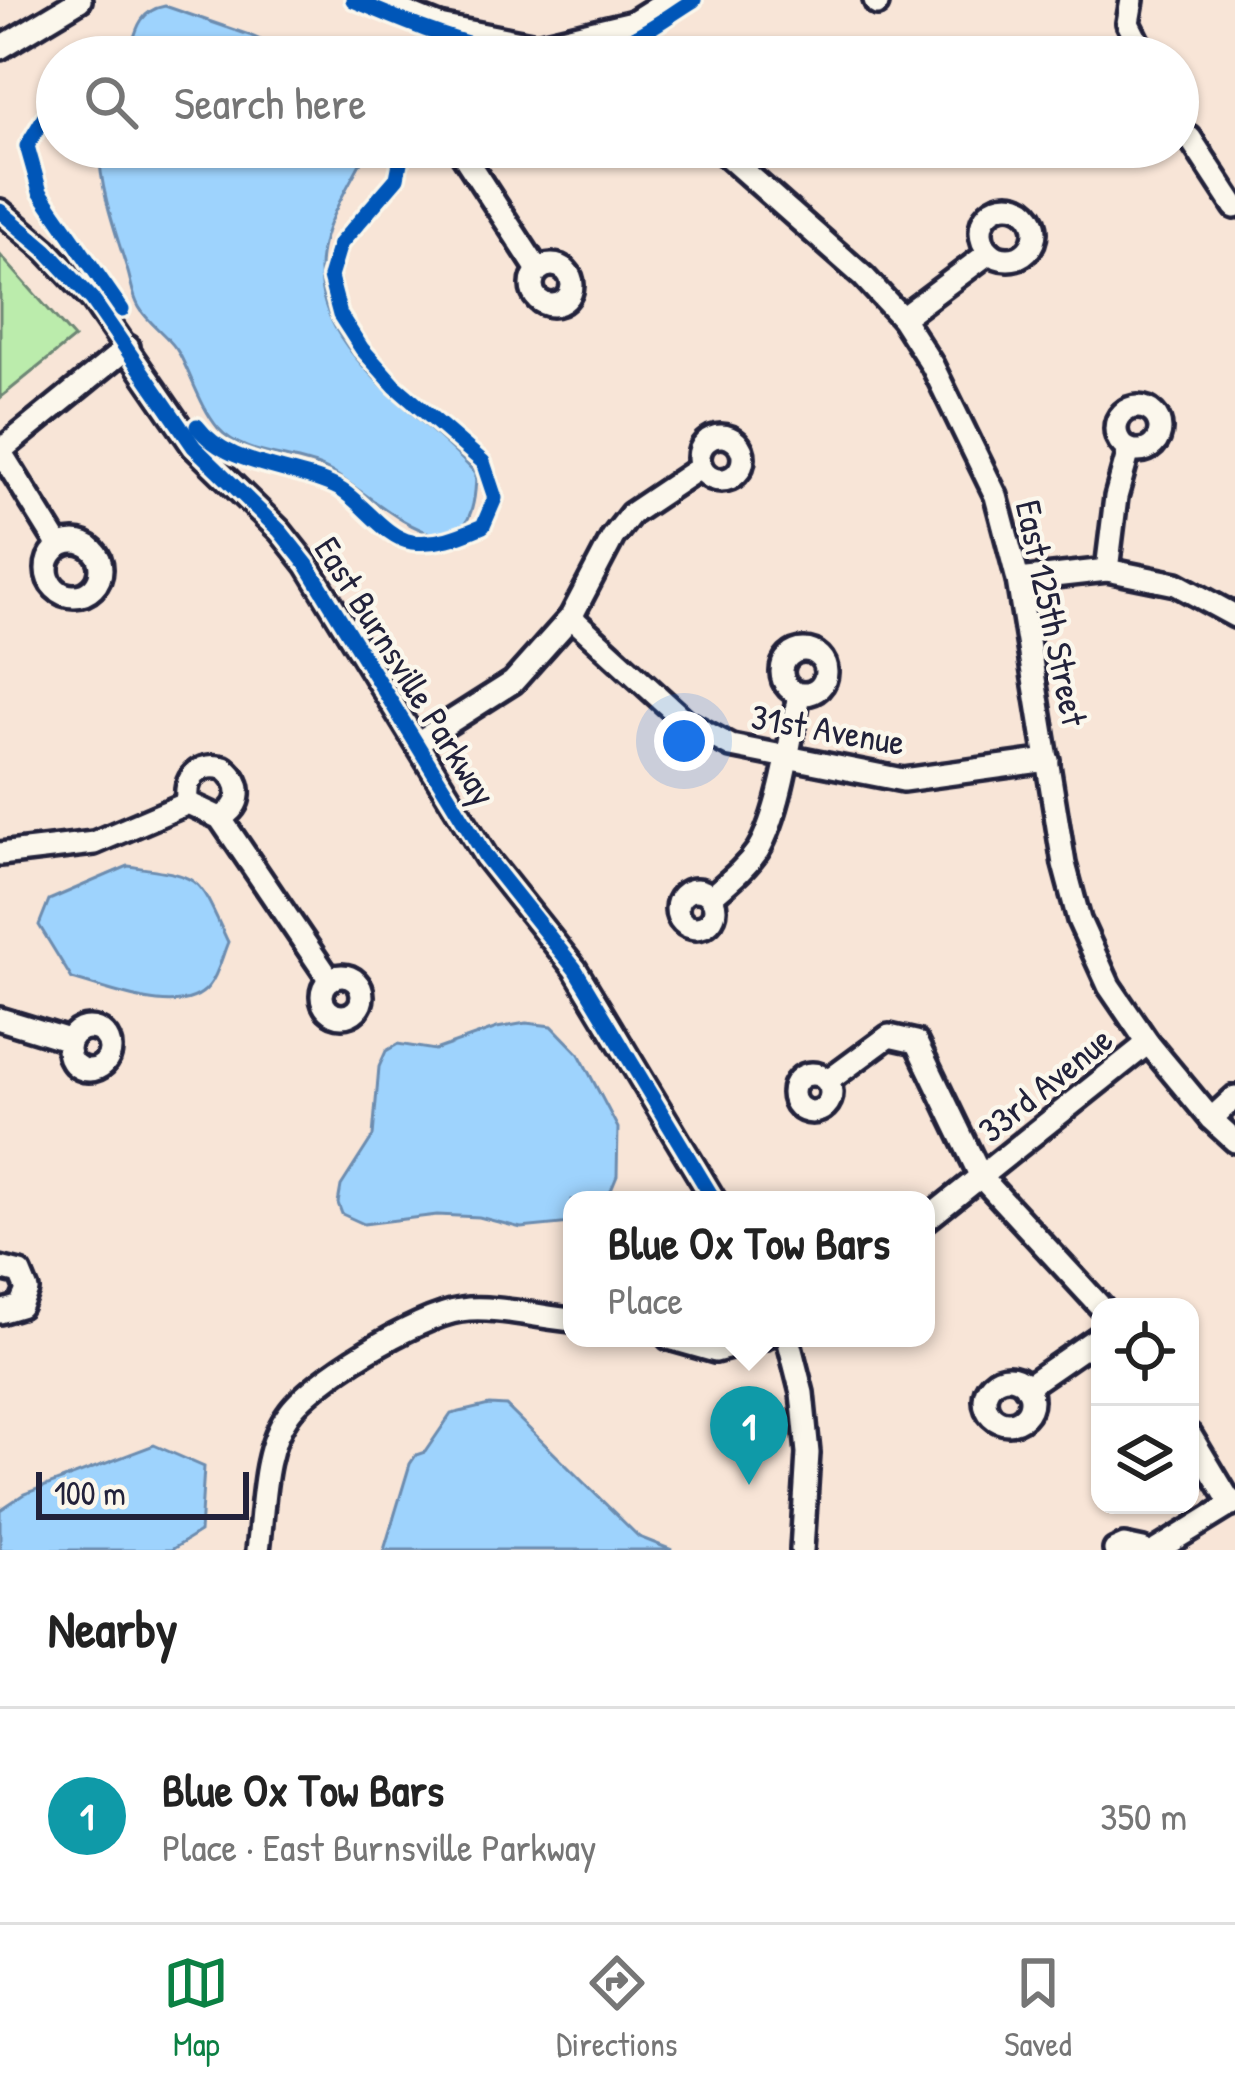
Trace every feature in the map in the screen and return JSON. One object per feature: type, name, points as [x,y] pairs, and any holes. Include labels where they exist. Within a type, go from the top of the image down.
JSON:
[{"type":"street","points":[[0,49],[80,0]]},
{"type":"street","points":[[375,0],[439,26],[490,36]]},
{"type":"street","points":[[574,36],[633,22],[668,0]]},
{"type":"street","points":[[1132,0],[1128,23],[1134,36]]},
{"type":"street","points":[[633,22],[642,36]]},
{"type":"street","points":[[438,36],[439,26]]},
{"type":"street","points":[[1199,152],[1235,207]]},
{"type":"street","points":[[472,168],[538,270]]},
{"type":"street","name":"East 125th Street","points":[[741,168],[864,277],[902,318],[932,364],[995,496],[1018,580],[1064,864],[1079,920],[1109,986],[1148,1043],[1210,1119],[1235,1141]]},
{"type":"street","name":"East Burnsville Parkway","points":[[0,211],[71,275],[128,347],[194,447],[308,565],[486,857],[575,968],[709,1191]]},
{"type":"street","points":[[902,318],[990,252]]},
{"type":"street","points":[[59,546],[0,451],[128,347]]},
{"type":"street","points":[[1108,570],[1116,497],[1130,450]]},
{"type":"street","points":[[417,743],[513,682],[571,617],[613,537],[631,514],[701,467]]},
{"type":"street","points":[[1018,580],[1108,570],[1176,584],[1235,616]]},
{"type":"street","name":"31st Avenue","points":[[571,617],[686,722],[731,746],[903,780],[1048,760]]},
{"type":"street","points":[[711,897],[742,871],[761,846],[787,760],[799,694]]},
{"type":"street","points":[[188,803],[185,793],[194,773],[202,767],[224,768],[238,784],[239,795],[230,813],[220,818]]},
{"type":"street","points":[[0,854],[94,843],[188,803],[220,818],[330,980]]},
{"type":"street","points":[[0,1019],[70,1040]]},
{"type":"street","points":[[827,1081],[890,1036],[916,1042],[981,1177],[1093,1298]]},
{"type":"street","name":"33rd Avenue","points":[[935,1213],[1148,1043]]},
{"type":"street","points":[[1210,1119],[1235,1097]]},
{"type":"street","points":[[0,1268],[20,1274],[27,1290],[20,1306],[0,1312]]},
{"type":"street","points":[[258,1550],[272,1452],[287,1415],[317,1385],[418,1323],[463,1309],[563,1319]]},
{"type":"street","points":[[1026,1387],[1091,1342]]},
{"type":"street","points":[[701,1347],[715,1351],[730,1347]]},
{"type":"street","points":[[790,1347],[802,1394],[808,1453],[802,1550]]},
{"type":"street","points":[[1157,1550],[1233,1504],[1199,1449]]},
{"type":"street","points":[[1115,1550],[1133,1546],[1143,1550]]},
{"type":"green space","points":[[0,255],[74,338],[0,398]]},
{"type":"water","points":[[165,6],[251,36],[135,36],[143,18]]},
{"type":"water","points":[[101,168],[358,168],[327,230],[320,269],[325,305],[363,366],[476,474],[471,511],[459,530],[441,535],[419,529],[328,470],[242,445],[218,428],[176,348],[137,303]]},
{"type":"water","points":[[128,866],[184,877],[194,882],[209,903],[228,942],[212,982],[197,996],[163,1002],[72,979],[39,925],[49,900]]},
{"type":"water","points":[[526,1023],[552,1026],[579,1054],[618,1128],[617,1176],[611,1191],[563,1191],[563,1224],[521,1228],[479,1217],[437,1215],[364,1224],[342,1214],[338,1203],[341,1186],[373,1136],[379,1067],[386,1051],[398,1044],[435,1050]]},
{"type":"water","points":[[506,1406],[639,1537],[672,1550],[384,1550],[416,1455],[425,1452],[451,1414]]},
{"type":"water","points":[[154,1445],[204,1467],[200,1532],[171,1550],[0,1550],[0,1510],[24,1494]]},
{"type":"cycle path","points":[[353,0],[444,36]]},
{"type":"cycle path","points":[[636,36],[694,0]]},
{"type":"cycle path","points":[[36,131],[27,146],[40,192],[122,310]]},
{"type":"cycle path","points":[[197,426],[210,440],[243,458],[338,488],[402,539],[440,541],[483,526],[495,498],[483,462],[395,386],[362,349],[340,315],[330,277],[340,244],[397,178],[399,168]]},
{"type":"cycle path","points":[[0,211],[46,250],[92,299],[194,447],[280,531],[307,565],[486,857],[575,969],[709,1191]]},
{"type":"place","name":"Blue Ox Tow Bars","points":[[749,1485]]}]
